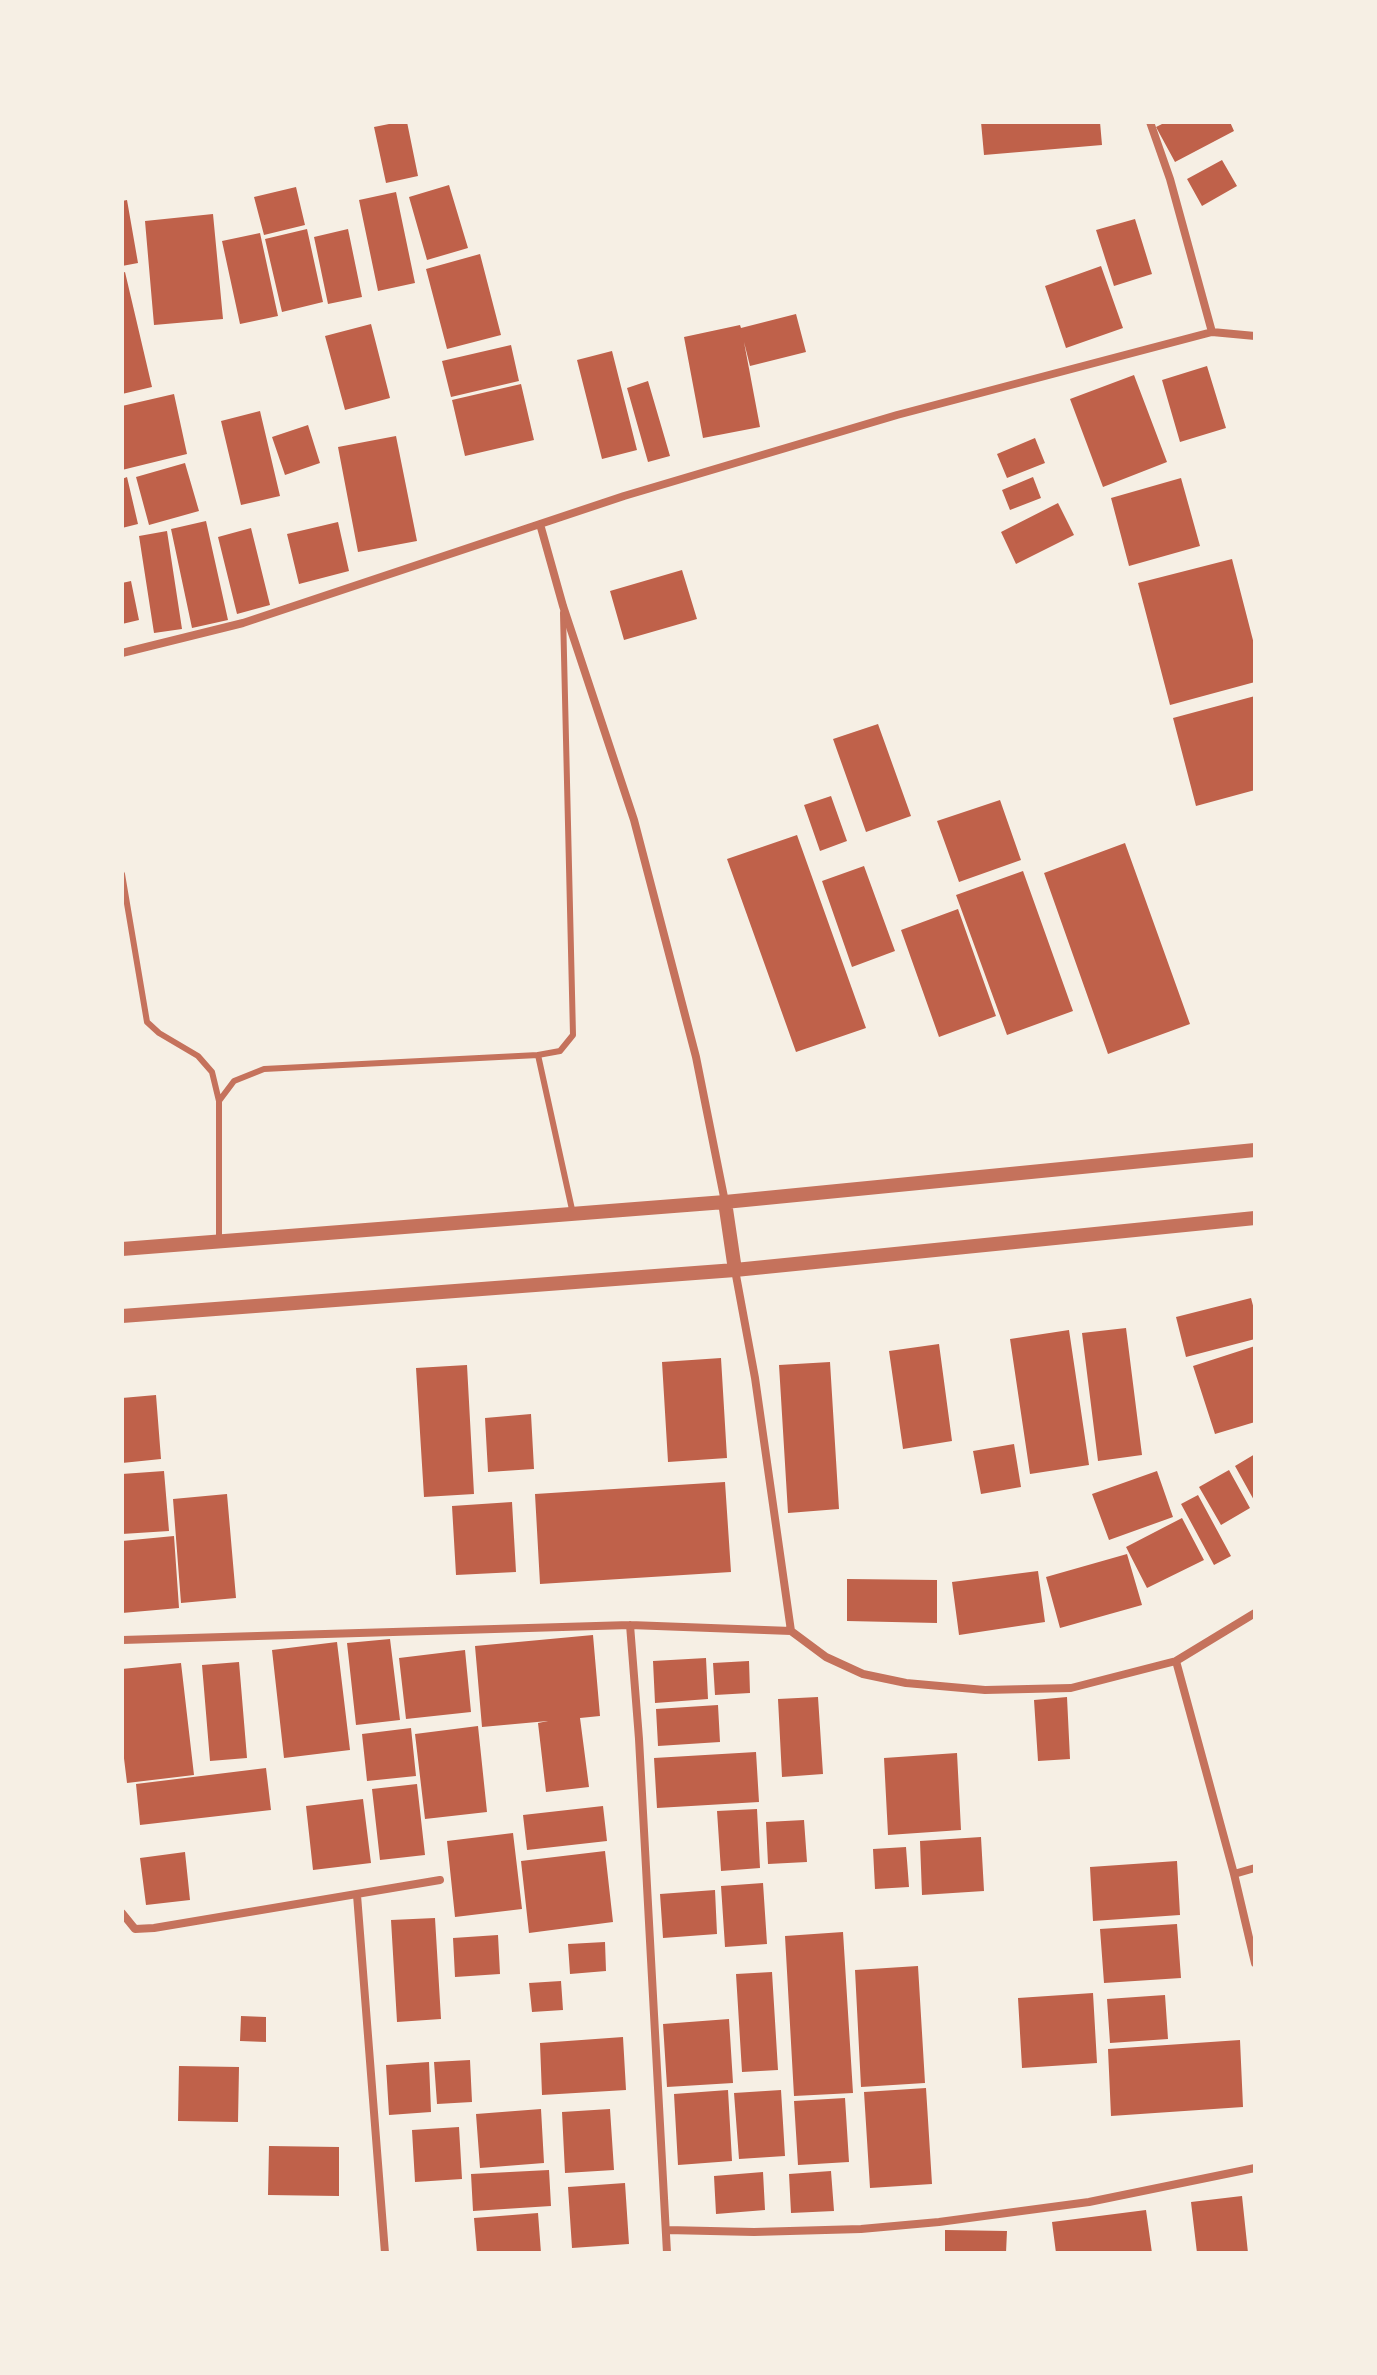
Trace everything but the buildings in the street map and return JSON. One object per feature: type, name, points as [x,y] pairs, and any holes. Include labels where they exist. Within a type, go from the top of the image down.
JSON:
[{"type":"street","points":[[1150,122],[1170,179],[1212,332]]},
{"type":"street","points":[[122,653],[243,623],[624,496],[897,415],[1212,332],[1255,336]]},
{"type":"street","points":[[540,524],[563,606],[634,820],[696,1057],[755,1378],[791,1631]]},
{"type":"street","points":[[122,1249],[725,1202],[1255,1150]]},
{"type":"street","points":[[122,1316],[735,1270],[1255,1218]]},
{"type":"street","points":[[122,1640],[630,1625],[791,1631],[826,1657],[863,1674],[906,1683],[985,1690],[1071,1688],[1176,1661],[1255,1613]]},
{"type":"street","points":[[630,1625],[667,2253]]},
{"type":"street","points":[[1176,1661],[1255,1963]]},
{"type":"street","points":[[1234,1874],[1255,1868]]},
{"type":"street","points":[[122,1913],[135,1929],[154,1928],[440,1880]]},
{"type":"street","points":[[357,1895],[385,2253]]},
{"type":"street","points":[[667,2230],[830,2230],[939,2222],[1089,2202],[1255,2168]]},
{"type":"lane","points":[[219,1101],[234,1081],[264,1069],[538,1055],[560,1051],[573,1035],[563,606]]},
{"type":"lane","points":[[122,874],[147,1022],[159,1033],[198,1056],[212,1072],[219,1101],[219,1241]]},
{"type":"lane","points":[[538,1055],[573,1214]]}]
